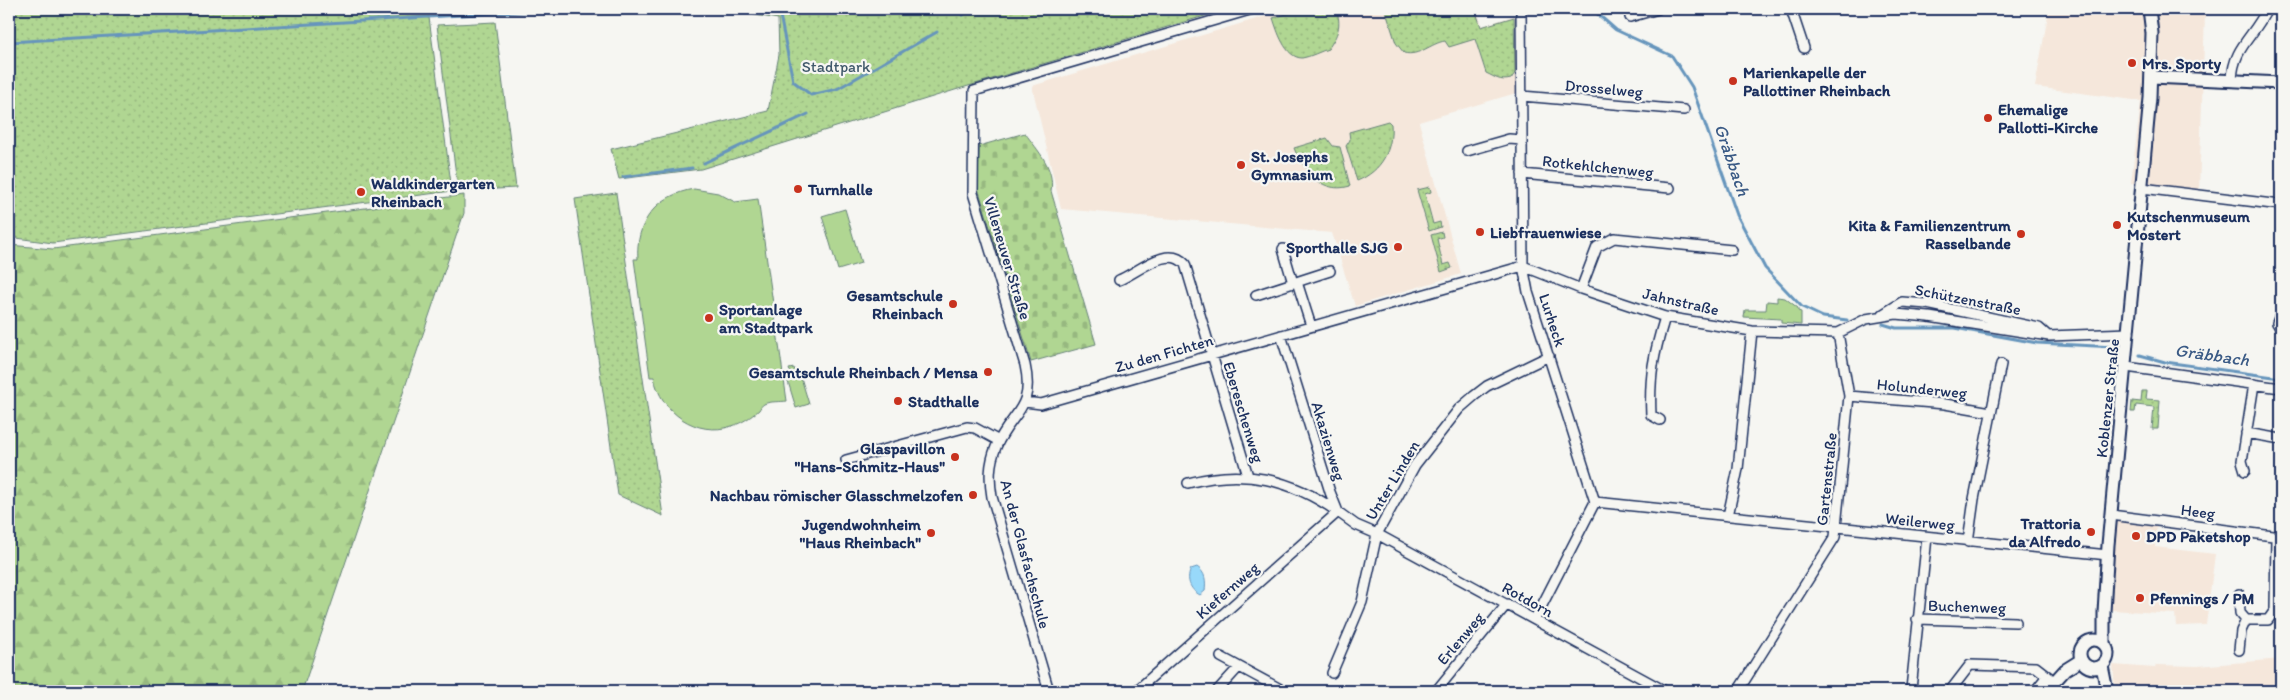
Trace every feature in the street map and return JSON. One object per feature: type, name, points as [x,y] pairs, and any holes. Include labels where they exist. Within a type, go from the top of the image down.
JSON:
[{"type":"main road","name":"Koblenzer Straße","points":[[2104,644],[2104,612],[2111,515],[2152,78],[2152,33],[2149,9]]},
{"type":"main road","points":[[2152,78],[2281,82]]},
{"type":"main road","name":"Koblenzer Straße","points":[[2090,640],[2104,612]]},
{"type":"main road","points":[[2090,640],[2098,640],[2104,644],[2108,653],[2106,663],[2092,669],[2084,664],[2081,660],[2080,651],[2082,646],[2090,640]]},
{"type":"main road","points":[[2046,691],[2051,678],[2081,660]]},
{"type":"main road","points":[[2102,666],[2107,691]]},
{"type":"street","name":"Villeneuver Straße","points":[[1025,402],[1028,385],[1024,365],[973,193],[974,91],[1253,9]]},
{"type":"street","name":"Lurheck","points":[[1522,9],[1523,266],[1528,292],[1595,502]]},
{"type":"street","points":[[1630,17],[1658,9]]},
{"type":"street","points":[[1791,9],[1804,48]]},
{"type":"street","points":[[2232,80],[2233,63],[2237,53],[2260,24],[2267,9]]},
{"type":"street","name":"Drosselweg","points":[[1522,96],[1684,110]]},
{"type":"street","points":[[1467,151],[1509,139],[1522,140]]},
{"type":"street","name":"Rotkehlchenweg","points":[[1522,174],[1670,188]]},
{"type":"street","points":[[2142,188],[2281,204]]},
{"type":"street","points":[[1581,289],[1597,247],[1614,238],[1732,250]]},
{"type":"street","points":[[1283,249],[1311,326]]},
{"type":"street","name":"Ebereschenweg","points":[[1119,280],[1149,263],[1174,256],[1180,258],[1185,264],[1248,476]]},
{"type":"street","name":"Zu den Fichten","points":[[1025,402],[1032,405],[1041,404],[1523,266]]},
{"type":"street","name":"Jahnstraße","points":[[1523,266],[1581,289],[1665,317],[1752,331],[1838,333]]},
{"type":"street","points":[[1256,295],[1330,271]]},
{"type":"street","points":[[2281,313],[2277,323],[2281,329]]},
{"type":"street","name":"Schützenstraße","points":[[1838,333],[1866,319],[1896,314],[1929,316],[2049,336],[2129,333]]},
{"type":"street","points":[[1660,420],[1651,414],[1649,386],[1653,354],[1665,317]]},
{"type":"street","points":[[1728,516],[1738,469],[1752,331]]},
{"type":"street","name":"Gartenstraße","points":[[1738,691],[1835,537],[1849,396],[1838,333]]},
{"type":"street","name":"Akazienweg","points":[[1281,334],[1330,492],[1338,512]]},
{"type":"street","name":"Unter Linden","points":[[1332,673],[1362,602],[1377,534],[1415,465],[1460,409],[1487,386],[1549,356]]},
{"type":"street","points":[[1968,542],[2001,364]]},
{"type":"street","points":[[2126,367],[2281,388]]},
{"type":"street","points":[[2245,471],[2242,461],[2254,384]]},
{"type":"street","name":"Holunderweg","points":[[1849,396],[1945,404],[1991,412]]},
{"type":"street","name":"An der Glasfachschule","points":[[1025,402],[999,441],[991,464],[989,480],[992,497],[1049,691]]},
{"type":"street","points":[[846,460],[967,427],[975,428],[999,441]]},
{"type":"street","points":[[2246,434],[2281,439]]},
{"type":"street","points":[[1188,483],[1212,477],[1248,476],[1291,486],[1316,496],[1356,526],[1377,534]]},
{"type":"street","points":[[1535,619],[1595,502]]},
{"type":"street","name":"Weilerweg","points":[[1595,502],[2108,555]]},
{"type":"street","name":"Kiefernweg","points":[[1136,691],[1338,512]]},
{"type":"street","name":"Heeg","points":[[2111,515],[2278,536]]},
{"type":"street","name":"Rotdorn","points":[[1377,534],[1665,691]]},
{"type":"street","points":[[2239,594],[2240,613],[2246,620],[2268,620],[2275,610],[2278,536]]},
{"type":"street","name":"Buchenweg","points":[[1909,691],[1911,689],[1927,537]]},
{"type":"street","name":"Erlenweg","points":[[1436,691],[1507,604]]},
{"type":"street","name":"Buchenweg","points":[[1918,619],[2016,622]]},
{"type":"street","points":[[2239,650],[2241,631],[2246,620]]},
{"type":"street","points":[[1221,657],[1238,668],[1284,691]]},
{"type":"street","points":[[1950,691],[1970,665],[2036,667],[2051,678],[2035,691]]},
{"type":"street","points":[[1217,691],[1238,668]]},
{"type":"shaded area","name":"St. Josephs Gymnasium","points":[[1290,9],[1477,9],[1482,26],[1516,15],[1516,93],[1419,122],[1461,274],[1355,306],[1332,233],[1061,209],[1032,86]]},
{"type":"shaded area","points":[[2049,9],[2235,9],[2236,12],[2205,14],[2199,191],[2131,183],[2141,101],[2035,87]]},
{"type":"shaded area","points":[[2117,520],[2157,524],[2155,547],[2215,554],[2206,625],[2176,626],[2175,614],[2111,610]]},
{"type":"shaded area","points":[[2281,659],[2281,691],[2115,691],[2113,665],[2155,668],[2156,665],[2198,666]]},
{"type":"green space","points":[[9,9],[436,9],[428,10],[452,191],[53,243],[9,237]]},
{"type":"green space","points":[[594,9],[721,9],[595,14]]},
{"type":"green space","name":"Stadtpark","points":[[721,9],[1228,9],[955,90],[701,169],[619,179],[611,149],[768,111],[779,55],[778,19]]},
{"type":"green space","points":[[1304,9],[1336,9],[1339,25],[1337,34],[1328,49],[1302,58],[1296,57],[1286,49],[1273,18]]},
{"type":"green space","points":[[1385,9],[1475,9],[1481,27],[1514,17],[1515,73],[1511,79],[1504,80],[1486,73],[1475,39],[1449,47],[1445,41],[1415,53],[1404,53],[1396,43]]},
{"type":"green space","points":[[495,22],[516,188],[458,191],[437,25]]},
{"type":"green space","points":[[1388,121],[1391,124],[1391,133],[1388,150],[1384,158],[1366,177],[1357,181],[1346,146],[1350,140],[1349,132]]},
{"type":"green space","points":[[1025,133],[1048,167],[1052,183],[1051,191],[1096,344],[1031,362],[978,188],[979,146]]},
{"type":"green space","points":[[1327,138],[1333,146],[1340,147],[1350,186],[1338,188],[1319,182],[1309,176],[1311,173],[1299,160],[1294,148]]},
{"type":"green space","points":[[1430,187],[1431,192],[1425,194],[1433,224],[1440,222],[1441,227],[1429,231],[1417,190]]},
{"type":"green space","name":"Sportanlage am Stadtpark","points":[[694,189],[718,193],[735,202],[758,199],[787,401],[764,404],[756,413],[743,421],[719,429],[694,425],[682,419],[664,401],[654,377],[650,377],[634,259],[638,259],[640,233],[651,212],[669,197]]},
{"type":"green space","points":[[616,193],[663,516],[618,495],[575,199]]},
{"type":"green space","points":[[464,195],[464,213],[302,691],[9,691],[9,245],[53,249]]},
{"type":"green space","points":[[845,209],[861,263],[838,270],[822,216]]},
{"type":"green space","points":[[1442,232],[1443,237],[1437,239],[1443,265],[1450,263],[1452,268],[1441,272],[1431,235]]},
{"type":"green space","points":[[1777,297],[1785,298],[1798,308],[1798,311],[1801,312],[1801,325],[1781,323],[1781,319],[1744,317],[1745,310],[1766,310],[1767,301],[1777,302]]},
{"type":"green space","points":[[794,368],[795,372],[799,371],[809,404],[796,408],[786,375],[791,374],[789,369]]},
{"type":"green space","points":[[2142,391],[2147,391],[2146,399],[2160,400],[2158,429],[2152,429],[2154,407],[2136,405],[2135,412],[2131,412],[2132,401],[2141,402]]},
{"type":"water","points":[[1197,567],[1204,575],[1205,581],[1205,591],[1200,595],[1193,590],[1189,580],[1191,569]]},
{"type":"waterway","points":[[9,42],[564,9]]},
{"type":"waterway","points":[[776,9],[779,10],[793,81],[811,95],[837,89],[937,32]]},
{"type":"waterway","points":[[963,15],[969,9]]},
{"type":"waterway","name":"Gräbbach","points":[[1592,9],[1616,30],[1672,56],[1692,87],[1737,215],[1765,268],[1802,307],[1823,317],[1847,320]]},
{"type":"waterway","points":[[704,163],[808,114]]},
{"type":"waterway","points":[[623,177],[692,168]]},
{"type":"waterway","name":"Gräbbach","points":[[1883,324],[1896,328],[1955,328],[2037,343],[2115,347]]},
{"type":"waterway","name":"Gräbbach","points":[[2140,355],[2165,362],[2281,378]]},
{"type":"place","name":"Mrs. Sporty","points":[[2132,63]]},
{"type":"place","name":"Marienkapelle der Pallottiner Rheinbach","points":[[1733,81]]},
{"type":"place","name":"Ehemalige Pallotti-Kirche","points":[[1988,118]]},
{"type":"place","name":"St. Josephs Gymnasium","points":[[1241,165]]},
{"type":"place","name":"Turnhalle","points":[[798,189]]},
{"type":"place","name":"Waldkindergarten Rheinbach","points":[[361,192]]},
{"type":"place","name":"Kutschenmuseum Mostert","points":[[2117,225]]},
{"type":"place","name":"Liebfrauenwiese","points":[[1480,232]]},
{"type":"place","name":"Kita & Familienzentrum Rasselbande","points":[[2021,234]]},
{"type":"place","name":"Sporthalle SJG","points":[[1398,247]]},
{"type":"place","name":"Gesamtschule Rheinbach","points":[[953,304]]},
{"type":"place","name":"Sportanlage am Stadtpark","points":[[709,318]]},
{"type":"place","name":"Gesamtschule Rheinbach / Mensa","points":[[988,372]]},
{"type":"place","name":"Stadthalle","points":[[898,401]]},
{"type":"place","name":"Glaspavillon \"Hans-Schmitz-Haus\"","points":[[955,457]]},
{"type":"place","name":"Nachbau römischer Glasschmelzofen","points":[[973,495]]},
{"type":"place","name":"Trattoria da Alfredo","points":[[2091,532]]},
{"type":"place","name":"Jugendwohnheim \"Haus Rheinbach\"","points":[[931,533]]},
{"type":"place","name":"DPD Paketshop","points":[[2136,536]]},
{"type":"place","name":"Pfennings / PM","points":[[2140,598]]}]
